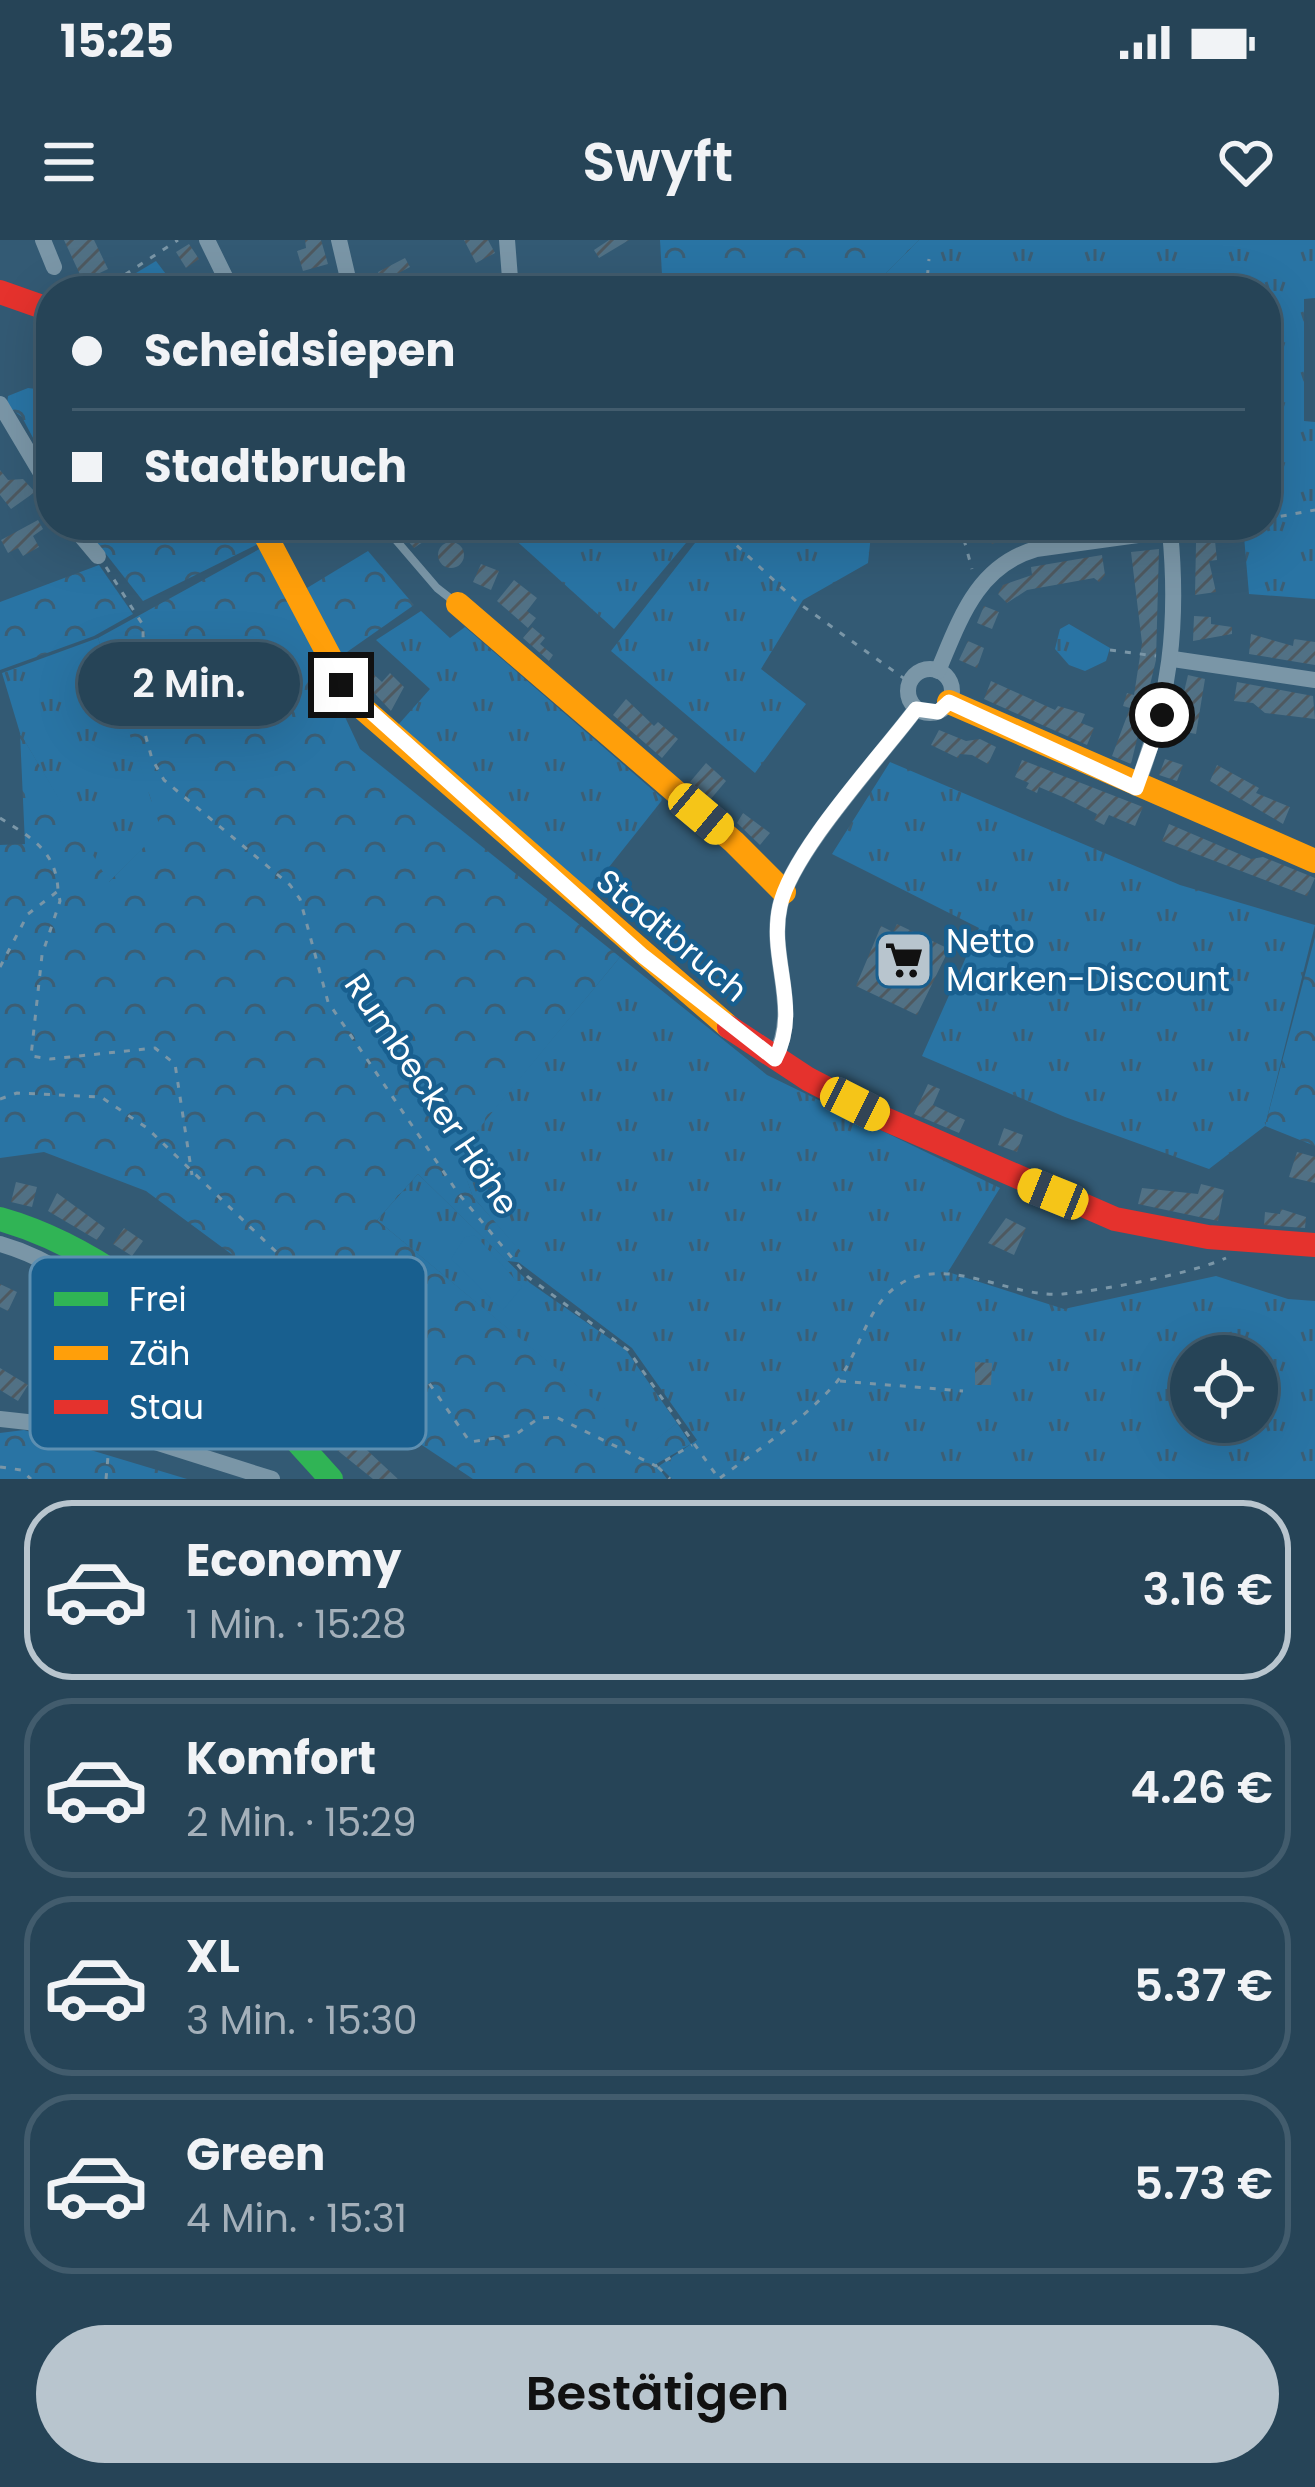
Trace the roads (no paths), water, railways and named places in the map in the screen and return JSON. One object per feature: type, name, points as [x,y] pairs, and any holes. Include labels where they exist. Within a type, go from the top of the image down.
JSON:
[{"type":"street","points":[[43,240],[54,267]]},
{"type":"street","points":[[207,240],[225,276]]},
{"type":"street","points":[[339,240],[348,276]]},
{"type":"street","points":[[507,240],[510,276]]},
{"type":"street","points":[[0,292],[36,305]]},
{"type":"street","points":[[0,404],[7,427],[36,469]]},
{"type":"street","points":[[85,540],[98,556]]},
{"type":"street","name":"Stadtbruch","points":[[268,540],[352,699],[704,1008],[775,1059],[885,1119],[1115,1219],[1243,1240],[1315,1245]]},
{"type":"street","points":[[938,671],[980,584],[999,566],[1036,549],[1103,540]]},
{"type":"street","points":[[1136,788],[1158,731],[1173,659],[1176,595],[1171,540]]},
{"type":"street","points":[[458,604],[734,842],[784,892]]},
{"type":"street","points":[[1173,659],[1315,680]]},
{"type":"street","points":[[938,671],[949,680],[949,702],[938,712],[916,709],[908,697],[909,682],[918,672],[938,671]]},
{"type":"street","points":[[949,702],[1136,788],[1315,861]]},
{"type":"street","points":[[775,1059],[789,1024],[778,921],[784,892],[801,861],[916,709]]},
{"type":"street","points":[[0,1220],[26,1223],[95,1257]]},
{"type":"street","points":[[0,1244],[36,1257]]},
{"type":"street","points":[[171,1449],[272,1479]]},
{"type":"street","points":[[304,1449],[331,1479]]},
{"type":"lane","points":[[396,540],[437,589],[458,604]]},
{"type":"place","name":"Netto Marken-Discount","points":[[904,960]]}]
